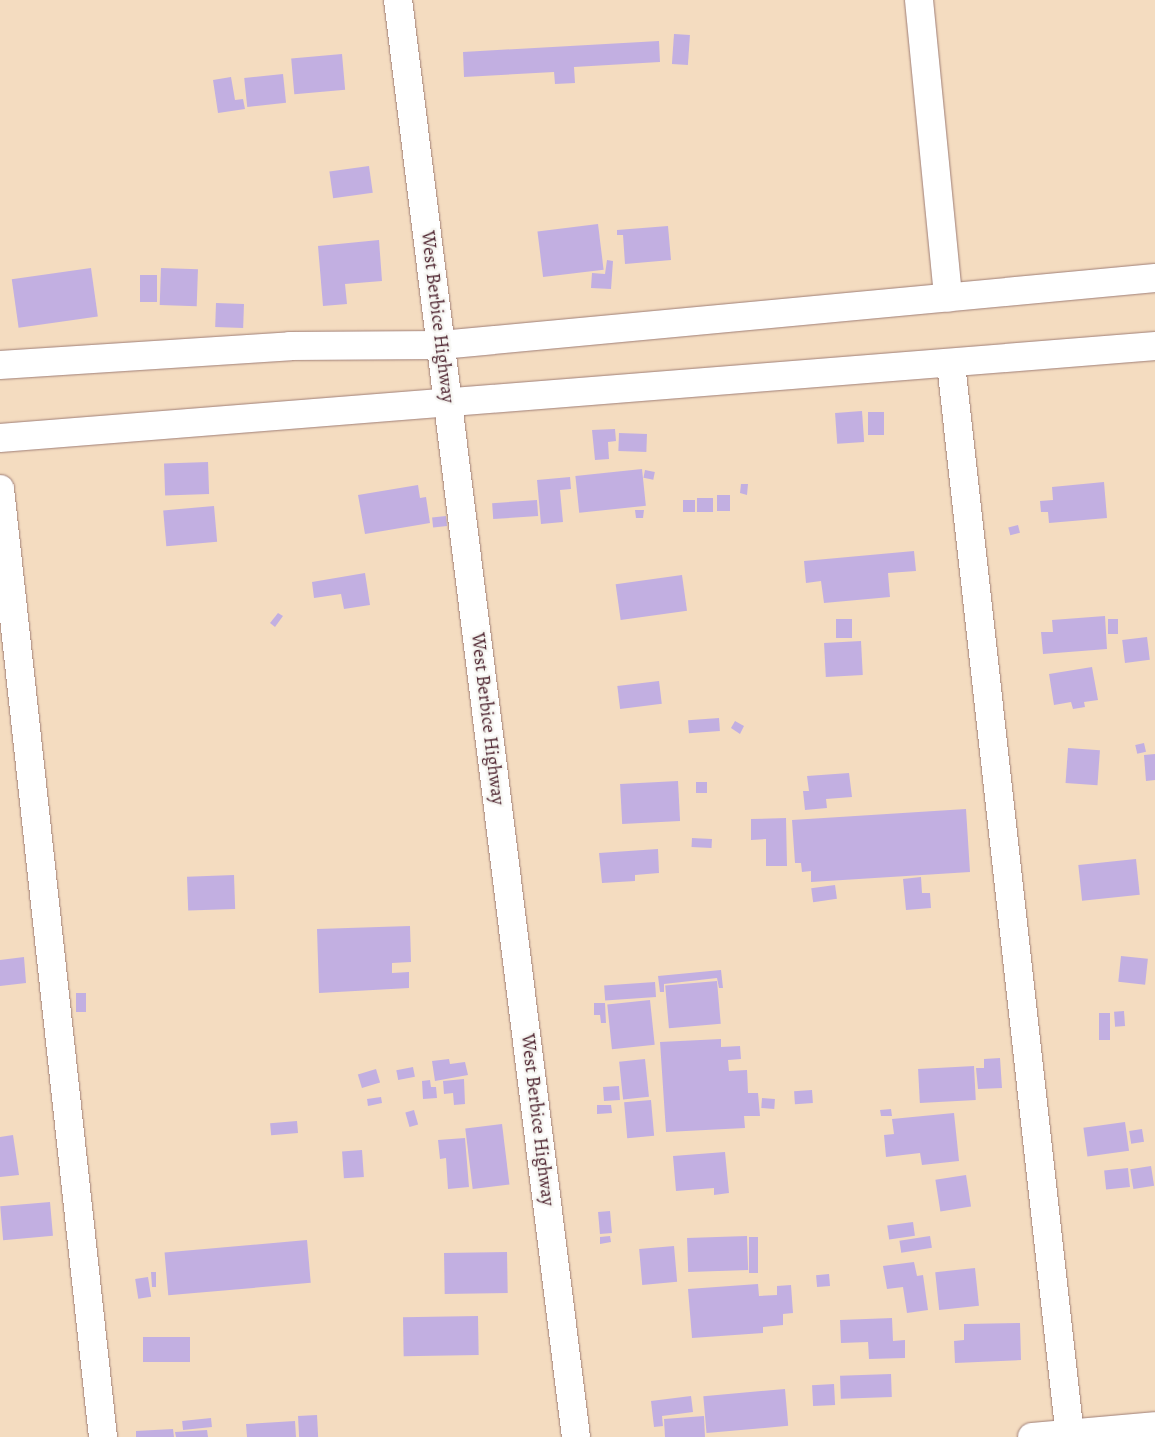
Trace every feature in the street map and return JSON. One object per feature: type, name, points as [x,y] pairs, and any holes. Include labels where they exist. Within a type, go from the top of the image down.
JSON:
[{"type":"street","name":"West Berbice Highway","points":[[398,0],[576,1437]]},
{"type":"street","points":[[919,0],[948,298]]},
{"type":"street","points":[[0,365],[290,346],[441,345],[1155,278]]},
{"type":"street","points":[[0,438],[951,364],[1155,346]]},
{"type":"street","points":[[951,364],[1070,1436]]},
{"type":"street","points":[[0,488],[103,1437]]},
{"type":"street","points":[[1032,1437],[1070,1436],[1155,1426]]},
{"type":"building","points":[[674,34],[690,35],[688,65],[672,64]]},
{"type":"building","points":[[659,41],[660,62],[574,67],[575,83],[555,84],[554,72],[464,77],[463,52]]},
{"type":"building","points":[[342,54],[345,90],[294,94],[291,58]]},
{"type":"building","points":[[283,74],[286,103],[247,107],[244,78]]},
{"type":"building","points":[[231,77],[235,100],[243,99],[245,109],[218,113],[213,80]]},
{"type":"building","points":[[369,166],[373,193],[333,198],[329,172]]},
{"type":"building","points":[[598,224],[604,270],[543,277],[537,231]]},
{"type":"building","points":[[668,226],[671,260],[625,264],[623,235],[617,235],[617,230]]},
{"type":"building","points":[[379,240],[382,281],[345,284],[347,304],[323,306],[318,246]]},
{"type":"building","points":[[607,260],[613,261],[611,289],[591,288],[592,273],[605,274]]},
{"type":"building","points":[[91,268],[98,317],[19,328],[12,279]]},
{"type":"building","points":[[161,268],[198,269],[197,306],[160,305]]},
{"type":"building","points":[[140,275],[157,275],[157,302],[140,302]]},
{"type":"building","points":[[216,303],[244,304],[243,328],[215,327]]},
{"type":"building","points":[[862,411],[864,442],[837,444],[835,413]]},
{"type":"building","points":[[868,412],[884,412],[884,435],[868,435]]},
{"type":"building","points":[[615,429],[616,441],[608,442],[609,459],[595,460],[592,430]]},
{"type":"building","points":[[619,433],[647,434],[646,452],[618,451]]},
{"type":"building","points":[[208,462],[209,494],[165,496],[164,464]]},
{"type":"building","points":[[642,469],[646,506],[579,513],[575,476]]},
{"type":"building","points":[[645,470],[655,472],[653,480],[643,478]]},
{"type":"building","points":[[570,477],[571,489],[560,490],[563,522],[541,524],[537,480]]},
{"type":"building","points":[[1104,482],[1107,518],[1049,523],[1048,512],[1041,512],[1040,501],[1053,500],[1052,487]]},
{"type":"building","points":[[741,484],[748,484],[747,495],[740,493]]},
{"type":"building","points":[[418,485],[420,498],[426,497],[430,523],[365,534],[358,495]]},
{"type":"building","points":[[717,495],[730,495],[730,511],[717,511]]},
{"type":"building","points":[[697,498],[713,498],[713,512],[697,512]]},
{"type":"building","points":[[537,500],[538,516],[493,519],[492,503]]},
{"type":"building","points":[[683,500],[695,500],[695,512],[683,512]]},
{"type":"building","points":[[214,506],[217,542],[166,546],[163,510]]},
{"type":"building","points":[[635,510],[644,510],[643,518],[636,518]]},
{"type":"building","points":[[446,516],[447,526],[433,527],[432,517]]},
{"type":"building","points":[[1018,525],[1020,533],[1010,535],[1008,527]]},
{"type":"building","points":[[914,551],[916,571],[888,573],[890,597],[824,603],[821,581],[806,583],[804,561]]},
{"type":"building","points":[[365,573],[370,605],[344,609],[341,594],[314,598],[312,582]]},
{"type":"building","points":[[682,575],[687,611],[621,620],[616,584]]},
{"type":"building","points":[[278,613],[283,616],[275,627],[270,623]]},
{"type":"building","points":[[1105,616],[1107,649],[1043,654],[1041,632],[1053,632],[1052,620]]},
{"type":"building","points":[[836,619],[852,619],[852,638],[836,638]]},
{"type":"building","points":[[1108,619],[1118,619],[1118,634],[1108,634]]},
{"type":"building","points":[[1147,637],[1150,660],[1125,663],[1122,640]]},
{"type":"building","points":[[861,641],[863,675],[826,677],[824,643]]},
{"type":"building","points":[[1092,667],[1098,700],[1084,702],[1085,707],[1073,709],[1071,702],[1054,705],[1049,674]]},
{"type":"building","points":[[659,681],[662,704],[620,709],[617,686]]},
{"type":"building","points":[[719,718],[720,731],[689,733],[688,720]]},
{"type":"building","points":[[735,721],[744,726],[740,734],[731,728]]},
{"type":"building","points":[[1144,743],[1146,752],[1137,754],[1135,745]]},
{"type":"building","points":[[1068,748],[1100,750],[1097,785],[1066,783]]},
{"type":"building","points":[[1155,754],[1155,780],[1146,781],[1144,755]]},
{"type":"building","points":[[849,773],[852,797],[826,799],[827,808],[805,810],[803,791],[809,791],[807,776]]},
{"type":"building","points":[[678,781],[680,821],[622,824],[620,784]]},
{"type":"building","points":[[696,782],[707,782],[707,793],[696,793]]},
{"type":"building","points":[[966,809],[970,872],[811,882],[811,871],[802,872],[801,863],[795,863],[792,820]]},
{"type":"building","points":[[786,818],[787,866],[766,866],[766,839],[751,840],[751,819]]},
{"type":"building","points":[[692,838],[712,839],[712,848],[692,847]]},
{"type":"building","points":[[658,849],[659,873],[635,875],[635,881],[602,883],[599,853]]},
{"type":"building","points":[[1136,859],[1140,895],[1082,901],[1078,865]]},
{"type":"building","points":[[234,875],[235,909],[188,911],[187,877]]},
{"type":"building","points":[[921,877],[922,893],[930,893],[931,908],[906,910],[903,879]]},
{"type":"building","points":[[835,885],[837,899],[813,902],[811,888]]},
{"type":"building","points":[[410,926],[411,962],[392,963],[392,973],[409,972],[409,988],[319,993],[317,929]]},
{"type":"building","points":[[1121,956],[1148,959],[1145,985],[1118,982]]},
{"type":"building","points":[[24,957],[26,983],[0,986],[0,960]]},
{"type":"building","points":[[721,970],[723,988],[719,988],[717,978],[664,984],[664,992],[660,992],[658,976]]},
{"type":"building","points":[[717,981],[721,1024],[669,1028],[665,986]]},
{"type":"building","points":[[655,982],[656,997],[605,1001],[604,986]]},
{"type":"building","points":[[76,993],[86,993],[86,1012],[76,1012]]},
{"type":"building","points":[[650,1000],[655,1045],[612,1049],[607,1004]]},
{"type":"building","points":[[594,1003],[605,1003],[606,1023],[601,1023],[600,1015],[594,1015]]},
{"type":"building","points":[[1124,1011],[1125,1026],[1115,1027],[1114,1012]]},
{"type":"building","points":[[1099,1013],[1110,1013],[1110,1040],[1099,1040]]},
{"type":"building","points":[[721,1039],[721,1047],[740,1046],[741,1059],[728,1060],[729,1071],[747,1070],[748,1093],[758,1093],[760,1116],[744,1116],[745,1128],[666,1132],[660,1042]]},
{"type":"building","points":[[1000,1058],[1002,1088],[978,1089],[976,1068],[984,1068],[984,1059]]},
{"type":"building","points":[[449,1059],[450,1064],[465,1062],[468,1075],[435,1081],[432,1061]]},
{"type":"building","points":[[645,1059],[649,1097],[623,1100],[619,1062]]},
{"type":"building","points":[[974,1066],[976,1100],[920,1103],[918,1069]]},
{"type":"building","points":[[413,1067],[415,1077],[398,1080],[396,1070]]},
{"type":"building","points":[[376,1069],[380,1082],[362,1088],[358,1075]]},
{"type":"building","points":[[464,1079],[465,1104],[454,1105],[453,1093],[444,1094],[443,1081]]},
{"type":"building","points":[[430,1080],[431,1087],[436,1087],[437,1098],[423,1099],[422,1081]]},
{"type":"building","points":[[619,1086],[620,1100],[604,1101],[603,1087]]},
{"type":"building","points":[[812,1090],[813,1103],[795,1104],[794,1091]]},
{"type":"building","points":[[381,1097],[382,1103],[368,1106],[367,1099]]},
{"type":"building","points":[[762,1098],[775,1099],[774,1109],[761,1108]]},
{"type":"building","points":[[651,1100],[654,1136],[627,1138],[624,1102]]},
{"type":"building","points":[[597,1105],[611,1105],[612,1113],[597,1114]]},
{"type":"building","points":[[891,1109],[892,1116],[881,1116],[880,1110]]},
{"type":"building","points":[[414,1110],[418,1124],[409,1127],[405,1112]]},
{"type":"building","points":[[954,1113],[959,1161],[922,1165],[920,1153],[886,1157],[884,1135],[894,1134],[892,1119]]},
{"type":"building","points":[[297,1121],[298,1133],[271,1135],[270,1123]]},
{"type":"building","points":[[1125,1122],[1129,1151],[1087,1157],[1083,1128]]},
{"type":"building","points":[[502,1124],[509,1185],[473,1189],[465,1129]]},
{"type":"building","points":[[1142,1129],[1144,1142],[1131,1144],[1129,1131]]},
{"type":"building","points":[[13,1135],[19,1175],[0,1177],[0,1137]]},
{"type":"building","points":[[465,1138],[469,1187],[448,1189],[446,1158],[440,1159],[438,1140]]},
{"type":"building","points":[[362,1150],[364,1177],[344,1178],[342,1151]]},
{"type":"building","points":[[725,1152],[729,1193],[714,1195],[714,1188],[676,1191],[673,1156]]},
{"type":"building","points":[[1151,1166],[1154,1186],[1133,1189],[1130,1169]]},
{"type":"building","points":[[1128,1168],[1130,1187],[1106,1189],[1104,1171]]},
{"type":"building","points":[[966,1175],[971,1207],[940,1211],[935,1180]]},
{"type":"building","points":[[50,1202],[53,1236],[3,1240],[0,1206]]},
{"type":"building","points":[[610,1211],[612,1233],[600,1234],[598,1212]]},
{"type":"building","points":[[913,1222],[915,1236],[889,1239],[887,1226]]},
{"type":"building","points":[[610,1236],[611,1242],[600,1244],[600,1237]]},
{"type":"building","points":[[747,1236],[748,1270],[688,1272],[687,1238]]},
{"type":"building","points":[[930,1236],[932,1248],[901,1253],[899,1241]]},
{"type":"building","points":[[749,1237],[758,1237],[758,1273],[749,1273]]},
{"type":"building","points":[[307,1240],[311,1283],[168,1295],[165,1252]]},
{"type":"building","points":[[674,1246],[677,1282],[642,1285],[639,1249]]},
{"type":"building","points":[[507,1252],[508,1293],[445,1294],[444,1253]]},
{"type":"building","points":[[914,1262],[917,1276],[923,1275],[928,1310],[907,1313],[903,1287],[887,1289],[883,1266]]},
{"type":"building","points":[[975,1268],[979,1306],[939,1310],[935,1272]]},
{"type":"building","points":[[151,1272],[156,1272],[156,1287],[152,1287]]},
{"type":"building","points":[[829,1274],[830,1286],[817,1287],[816,1275]]},
{"type":"building","points":[[148,1277],[151,1297],[138,1299],[135,1279]]},
{"type":"building","points":[[758,1284],[759,1296],[777,1295],[777,1286],[791,1285],[793,1313],[783,1314],[783,1325],[763,1327],[763,1333],[692,1338],[688,1289]]},
{"type":"building","points":[[478,1316],[479,1355],[404,1356],[403,1317]]},
{"type":"building","points":[[892,1318],[893,1341],[905,1340],[905,1358],[869,1359],[868,1342],[841,1343],[840,1320]]},
{"type":"building","points":[[1020,1323],[1021,1360],[955,1363],[954,1341],[964,1340],[964,1324]]},
{"type":"building","points":[[143,1337],[190,1337],[190,1362],[143,1362]]},
{"type":"building","points":[[891,1374],[892,1397],[841,1399],[840,1376]]},
{"type":"building","points":[[834,1384],[835,1405],[813,1406],[812,1385]]},
{"type":"building","points":[[785,1389],[788,1426],[707,1433],[703,1396]]},
{"type":"building","points":[[691,1396],[693,1412],[662,1416],[663,1426],[654,1427],[651,1401]]},
{"type":"building","points":[[317,1415],[318,1437],[299,1437],[298,1416]]},
{"type":"building","points":[[704,1416],[705,1437],[665,1437],[664,1419]]},
{"type":"building","points":[[211,1418],[212,1427],[183,1430],[182,1421]]},
{"type":"building","points":[[295,1421],[296,1437],[247,1437],[246,1424]]},
{"type":"building","points":[[173,1429],[174,1437],[136,1437],[136,1431]]},
{"type":"building","points":[[207,1430],[208,1437],[176,1437],[175,1432]]}]
